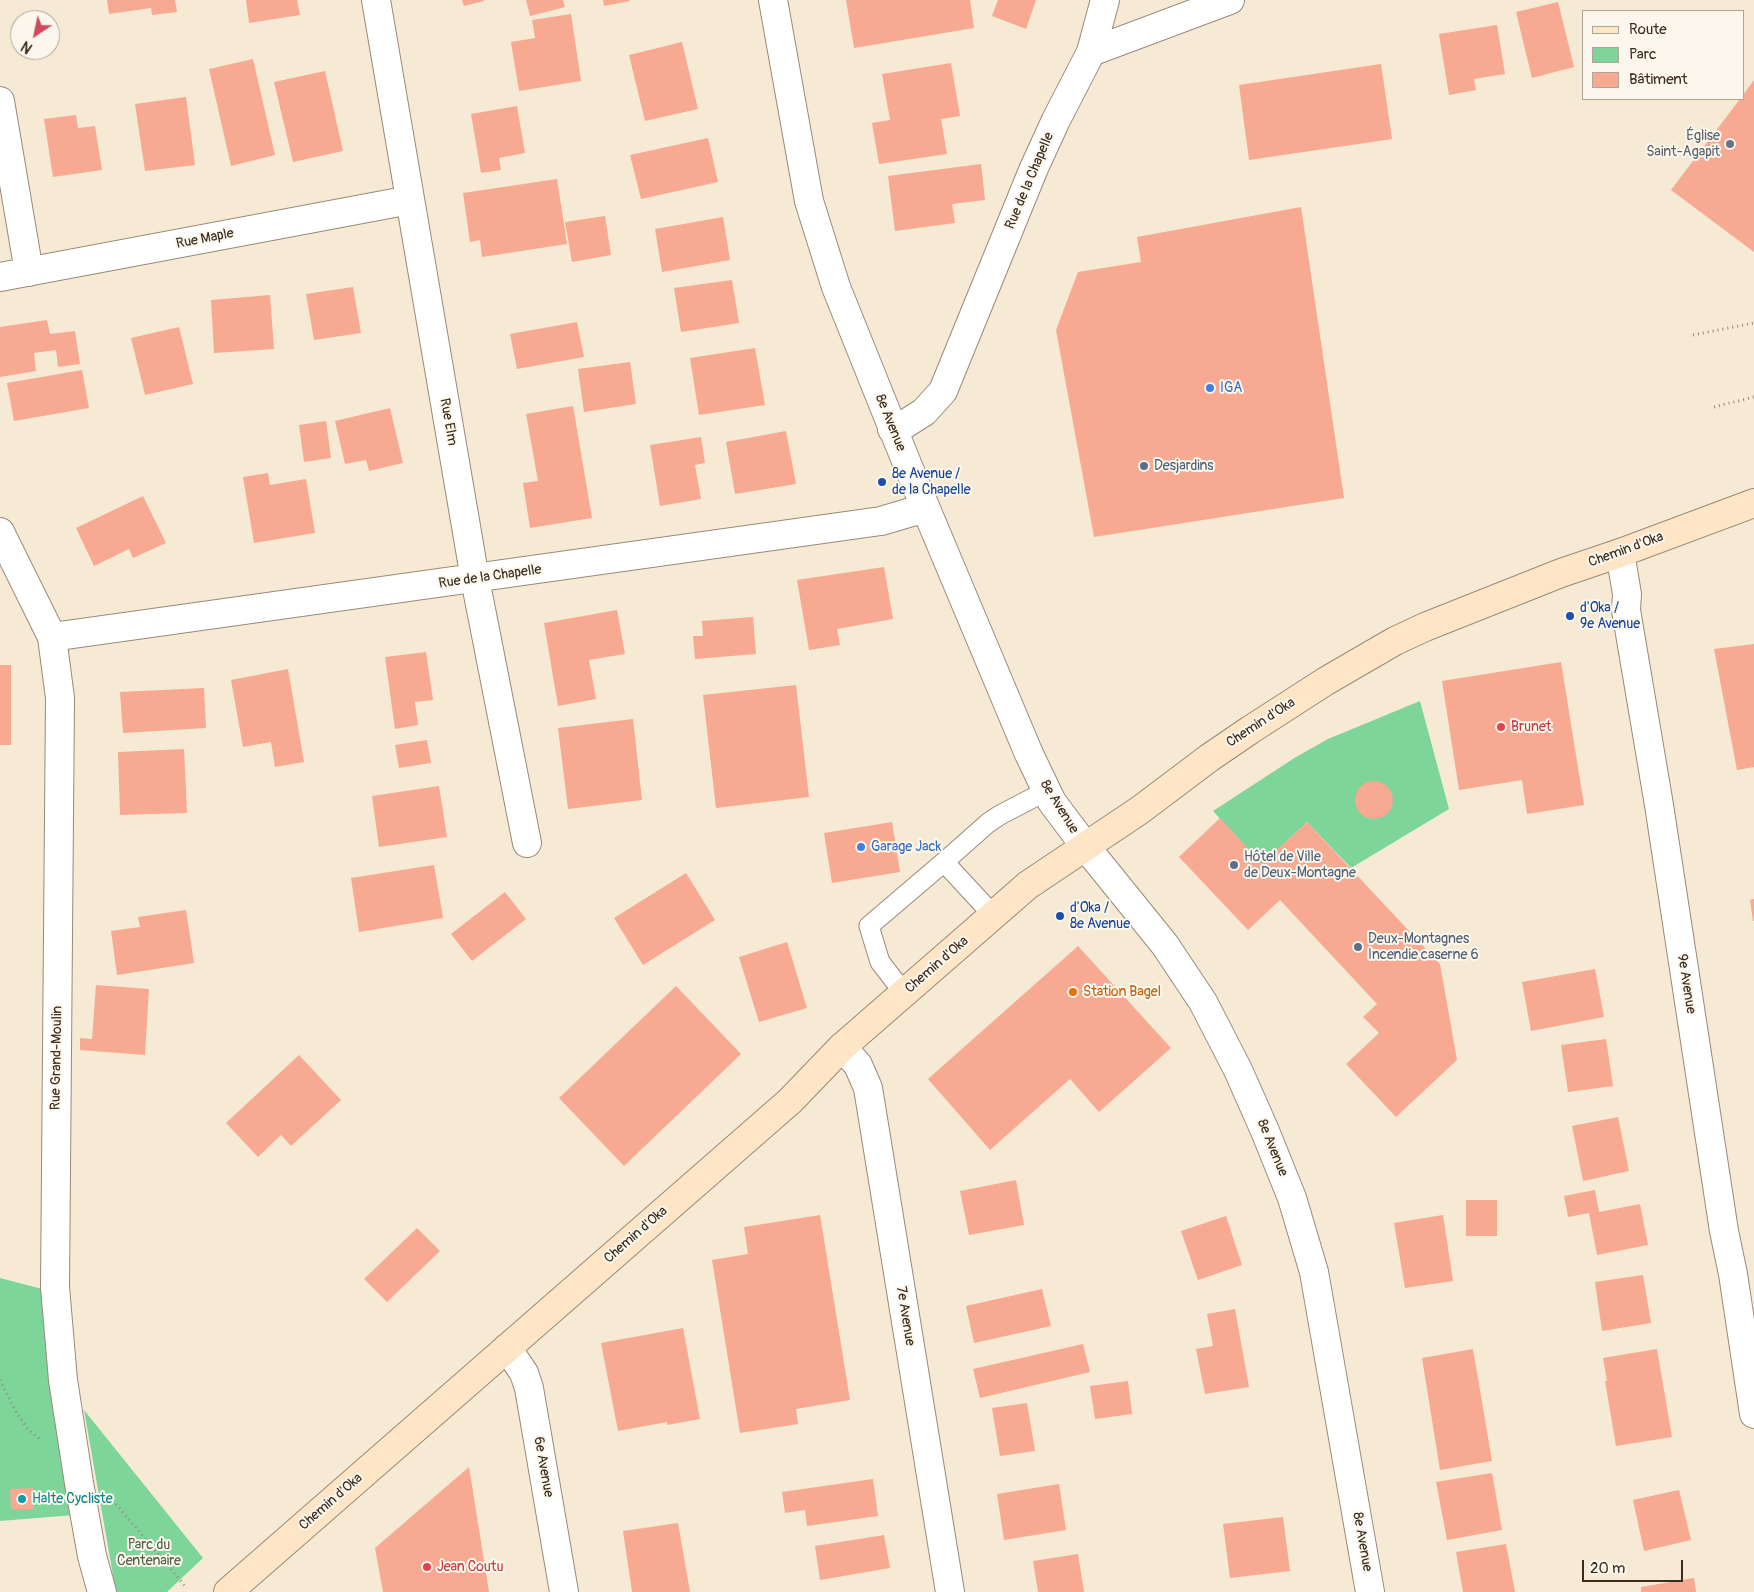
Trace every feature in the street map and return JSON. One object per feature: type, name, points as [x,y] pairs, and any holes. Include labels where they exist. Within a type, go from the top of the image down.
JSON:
[{"type":"main road","name":"Chemin d'Oka","points":[[228,1592],[790,1101],[842,1047],[1028,885],[1140,810],[1250,730],[1294,701],[1395,641],[1433,623],[1561,573],[1754,503]]},
{"type":"street","name":"Rue Elm","points":[[376,0],[475,579],[527,843]]},
{"type":"street","name":"8e Avenue","points":[[773,0],[809,201],[836,287],[892,429],[1029,754],[1046,791],[1061,816],[1165,945],[1203,1002],[1238,1070],[1286,1182],[1314,1272],[1370,1592]]},
{"type":"street","name":"Rue de la Chapelle","points":[[892,429],[924,412],[943,391],[1034,168],[1091,52],[1105,0]]},
{"type":"street","points":[[1091,52],[1230,0]]},
{"type":"street","points":[[0,101],[29,272]]},
{"type":"street","name":"Rue Maple","points":[[0,277],[410,200]]},
{"type":"street","name":"Rue de la Chapelle","points":[[52,638],[881,521],[926,508]]},
{"type":"street","name":"Rue Grand-Moulin","points":[[0,532],[52,638],[60,698],[55,1287],[63,1380],[80,1492],[92,1556],[102,1592]]},
{"type":"street","name":"9e Avenue","points":[[1620,553],[1627,594],[1626,610],[1659,805],[1754,1414]]},
{"type":"street","name":"7e Avenue","points":[[842,1047],[858,1065],[868,1088],[950,1592]]},
{"type":"street","name":"6e Avenue","points":[[507,1348],[524,1373],[529,1388],[564,1592]]},
{"type":"lane","points":[[904,993],[880,962],[869,926],[988,823],[1000,814],[1046,791]]},
{"type":"lane","points":[[944,862],[994,915]]},
{"type":"path","points":[[1693,335],[1754,323]]},
{"type":"path","points":[[1714,407],[1754,397]]},
{"type":"green space","points":[[1420,701],[1449,809],[1351,868],[1307,822],[1262,864],[1213,811],[1296,757],[1328,739]]},
{"type":"green space","points":[[0,1278],[50,1291],[74,1515],[0,1521]]},
{"type":"green space","name":"Parc du Centenaire","points":[[84,1410],[203,1558],[167,1592],[116,1592]]},
{"type":"building","points":[[107,0],[175,0],[177,12],[152,15],[151,8],[109,14]]},
{"type":"building","points":[[246,0],[297,0],[300,15],[249,23]]},
{"type":"building","points":[[462,0],[484,0],[484,1],[464,6]]},
{"type":"building","points":[[526,0],[563,0],[565,7],[530,16]]},
{"type":"building","points":[[603,0],[630,0],[630,1],[604,6]]},
{"type":"building","points":[[846,0],[970,0],[974,28],[854,48]]},
{"type":"building","points":[[998,0],[1036,0],[1026,29],[992,16]]},
{"type":"building","points":[[1558,2],[1574,67],[1532,78],[1516,12]]},
{"type":"building","points":[[571,14],[581,81],[519,91],[511,42],[535,38],[532,20]]},
{"type":"building","points":[[1497,25],[1505,74],[1474,79],[1476,90],[1449,95],[1439,34]]},
{"type":"building","points":[[682,42],[698,109],[645,121],[629,55]]},
{"type":"building","points":[[253,59],[275,155],[231,166],[209,69]]},
{"type":"building","points":[[951,63],[960,116],[941,119],[947,154],[879,164],[872,123],[890,120],[882,74]]},
{"type":"building","points":[[1381,64],[1392,139],[1249,160],[1239,85]]},
{"type":"building","points":[[325,71],[343,151],[293,162],[274,82]]},
{"type":"building","name":"Église Saint-Agapit","points":[[1754,80],[1754,252],[1671,190],[1739,100],[1744,100],[1744,94]]},
{"type":"building","points":[[186,97],[195,165],[145,171],[135,104]]},
{"type":"building","points":[[517,106],[525,153],[499,158],[501,170],[481,173],[471,114]]},
{"type":"building","points":[[76,115],[78,128],[95,126],[102,170],[53,177],[44,119]]},
{"type":"building","points":[[708,138],[718,182],[641,199],[630,155]]},
{"type":"building","points":[[981,164],[985,200],[952,204],[955,223],[895,231],[888,176]]},
{"type":"building","points":[[557,179],[567,244],[482,257],[480,240],[470,242],[463,193]]},
{"type":"building","points":[[1301,207],[1344,498],[1094,537],[1056,330],[1078,272],[1141,262],[1137,237]]},
{"type":"building","points":[[605,216],[611,255],[572,262],[565,222]]},
{"type":"building","points":[[723,217],[730,260],[662,272],[655,229]]},
{"type":"building","points":[[732,280],[739,323],[681,332],[674,288]]},
{"type":"building","points":[[353,287],[361,333],[314,340],[306,294]]},
{"type":"building","points":[[270,295],[274,349],[214,353],[211,300]]},
{"type":"building","points":[[47,320],[50,334],[75,331],[80,364],[58,367],[56,350],[34,353],[36,371],[0,377],[0,327]]},
{"type":"building","points":[[577,322],[584,357],[517,369],[510,334]]},
{"type":"building","points":[[179,327],[193,384],[145,395],[131,338]]},
{"type":"building","points":[[755,348],[765,405],[699,415],[690,358]]},
{"type":"building","points":[[630,362],[636,404],[584,412],[578,369]]},
{"type":"building","points":[[82,370],[89,408],[14,421],[7,383]]},
{"type":"building","points":[[573,406],[592,518],[530,528],[523,483],[538,481],[526,414]]},
{"type":"building","points":[[390,408],[403,463],[369,471],[366,460],[345,464],[335,421]]},
{"type":"building","points":[[326,421],[331,458],[304,462],[299,425]]},
{"type":"building","points":[[786,431],[796,484],[735,494],[726,442]]},
{"type":"building","points":[[701,437],[705,463],[695,465],[701,499],[660,506],[650,445]]},
{"type":"building","points":[[268,473],[270,485],[306,479],[315,533],[254,543],[243,477]]},
{"type":"building","points":[[143,496],[166,543],[133,558],[129,549],[94,566],[76,528]]},
{"type":"building","points":[[884,567],[893,619],[837,629],[840,645],[809,650],[797,580]]},
{"type":"building","points":[[617,610],[625,654],[589,660],[596,699],[558,706],[544,623]]},
{"type":"building","points":[[753,617],[756,654],[695,659],[693,636],[703,636],[702,621]]},
{"type":"building","points":[[1754,644],[1754,767],[1737,770],[1714,649]]},
{"type":"building","points":[[426,652],[433,700],[415,702],[418,725],[395,729],[385,657]]},
{"type":"building","points":[[1561,662],[1584,805],[1527,814],[1522,780],[1459,790],[1442,681]]},
{"type":"building","points":[[0,665],[11,665],[11,745],[0,745]]},
{"type":"building","points":[[288,669],[304,762],[275,767],[271,742],[243,747],[231,680]]},
{"type":"building","points":[[796,685],[809,797],[716,808],[703,695]]},
{"type":"building","points":[[204,688],[206,728],[123,733],[120,692]]},
{"type":"building","points":[[633,719],[642,800],[568,809],[558,728]]},
{"type":"building","points":[[427,740],[431,763],[399,768],[395,745]]},
{"type":"building","points":[[184,749],[187,813],[120,815],[118,752]]},
{"type":"building","points":[[1374,781],[1388,786],[1393,800],[1388,814],[1374,819],[1360,814],[1355,800],[1360,786]]},
{"type":"building","points":[[439,786],[447,837],[379,847],[372,796]]},
{"type":"building","points":[[1220,818],[1262,864],[1307,822],[1440,964],[1457,1060],[1396,1117],[1346,1064],[1379,1033],[1363,1017],[1377,1004],[1280,900],[1248,930],[1179,857]]},
{"type":"building","points":[[892,822],[900,872],[832,883],[824,833]]},
{"type":"building","points":[[434,865],[443,918],[359,932],[351,878]]},
{"type":"building","points":[[686,873],[715,920],[643,965],[614,918]]},
{"type":"building","points":[[505,892],[526,919],[472,961],[451,934]]},
{"type":"building","points":[[1754,899],[1754,921],[1753,921],[1750,900]]},
{"type":"building","points":[[186,910],[194,963],[117,975],[111,931],[140,927],[138,917]]},
{"type":"building","points":[[787,942],[807,1008],[759,1022],[739,957]]},
{"type":"building","points":[[1078,946],[1171,1048],[1099,1112],[1070,1079],[990,1150],[928,1079]]},
{"type":"building","points":[[1595,969],[1604,1017],[1531,1031],[1522,982]]},
{"type":"building","points":[[96,985],[149,989],[145,1055],[80,1050],[80,1038],[92,1039]]},
{"type":"building","points":[[676,986],[741,1054],[624,1166],[559,1098]]},
{"type":"building","points":[[1606,1039],[1613,1086],[1568,1092],[1561,1045]]},
{"type":"building","points":[[299,1055],[341,1100],[291,1146],[281,1135],[258,1157],[226,1123]]},
{"type":"building","points":[[1618,1117],[1629,1171],[1583,1181],[1572,1126]]},
{"type":"building","points":[[1016,1180],[1024,1225],[969,1235],[960,1191]]},
{"type":"building","points":[[1595,1190],[1599,1212],[1640,1204],[1648,1245],[1597,1255],[1589,1213],[1568,1217],[1564,1196]]},
{"type":"building","points":[[1466,1200],[1497,1200],[1497,1236],[1466,1236]]},
{"type":"building","points":[[820,1215],[850,1400],[796,1409],[798,1424],[740,1433],[712,1260],[748,1254],[744,1227]]},
{"type":"building","points":[[1443,1215],[1453,1281],[1405,1288],[1394,1223]]},
{"type":"building","points":[[1226,1216],[1242,1265],[1198,1280],[1181,1231]]},
{"type":"building","points":[[417,1228],[440,1251],[387,1302],[364,1279]]},
{"type":"building","points":[[1643,1275],[1651,1323],[1602,1331],[1595,1282]]},
{"type":"building","points":[[1042,1289],[1051,1326],[974,1343],[966,1306]]},
{"type":"building","points":[[1235,1309],[1249,1387],[1205,1394],[1196,1349],[1213,1346],[1207,1314]]},
{"type":"building","points":[[683,1328],[700,1419],[667,1425],[667,1422],[618,1431],[601,1343]]},
{"type":"building","points":[[1083,1344],[1090,1372],[980,1398],[973,1369]]},
{"type":"building","points":[[1473,1349],[1492,1461],[1440,1470],[1422,1358]]},
{"type":"building","points":[[1657,1349],[1672,1437],[1616,1446],[1603,1358]]},
{"type":"building","points":[[1128,1381],[1132,1414],[1095,1419],[1090,1386]]},
{"type":"building","points":[[1027,1403],[1035,1451],[1000,1456],[992,1408]]},
{"type":"building","points":[[469,1467],[489,1592],[383,1592],[375,1548]]},
{"type":"building","points":[[1492,1473],[1502,1530],[1447,1540],[1436,1482]]},
{"type":"building","points":[[873,1479],[878,1516],[807,1526],[805,1510],[785,1513],[782,1492]]},
{"type":"building","points":[[1059,1484],[1066,1530],[1004,1540],[997,1494]]},
{"type":"building","name":"Halte Cycliste","points":[[33,1488],[34,1509],[11,1509],[10,1489]]},
{"type":"building","points":[[1679,1490],[1691,1540],[1644,1551],[1633,1500]]},
{"type":"building","points":[[1283,1517],[1290,1571],[1230,1578],[1223,1524]]},
{"type":"building","points":[[678,1523],[690,1592],[632,1592],[623,1531]]},
{"type":"building","points":[[884,1535],[890,1568],[820,1580],[815,1546]]},
{"type":"building","points":[[1506,1544],[1515,1592],[1463,1592],[1456,1552]]},
{"type":"building","points":[[1078,1554],[1084,1592],[1038,1592],[1033,1561]]},
{"type":"building","points":[[1694,1578],[1696,1592],[1641,1592],[1641,1587]]},
{"type":"place","name":"Église Saint-Agapit","points":[[1730,144]]},
{"type":"place","name":"IGA","points":[[1210,388]]},
{"type":"place","name":"Desjardins","points":[[1144,466]]},
{"type":"place","name":"8e Avenue / de la Chapelle","points":[[882,482]]},
{"type":"place","name":"d'Oka / 9e Avenue","points":[[1570,616]]},
{"type":"place","name":"Brunet","points":[[1501,727]]},
{"type":"place","name":"Garage Jack","points":[[861,847]]},
{"type":"place","name":"Hôtel de Ville de Deux-Montagne","points":[[1234,865]]},
{"type":"place","name":"d'Oka / 8e Avenue","points":[[1060,916]]},
{"type":"place","name":"Deux-Montagnes Incendie caserne 6","points":[[1358,947]]},
{"type":"place","name":"Station Bagel","points":[[1073,992]]},
{"type":"place","name":"Halte Cycliste","points":[[22,1499]]},
{"type":"place","name":"Jean Coutu","points":[[427,1567]]}]
